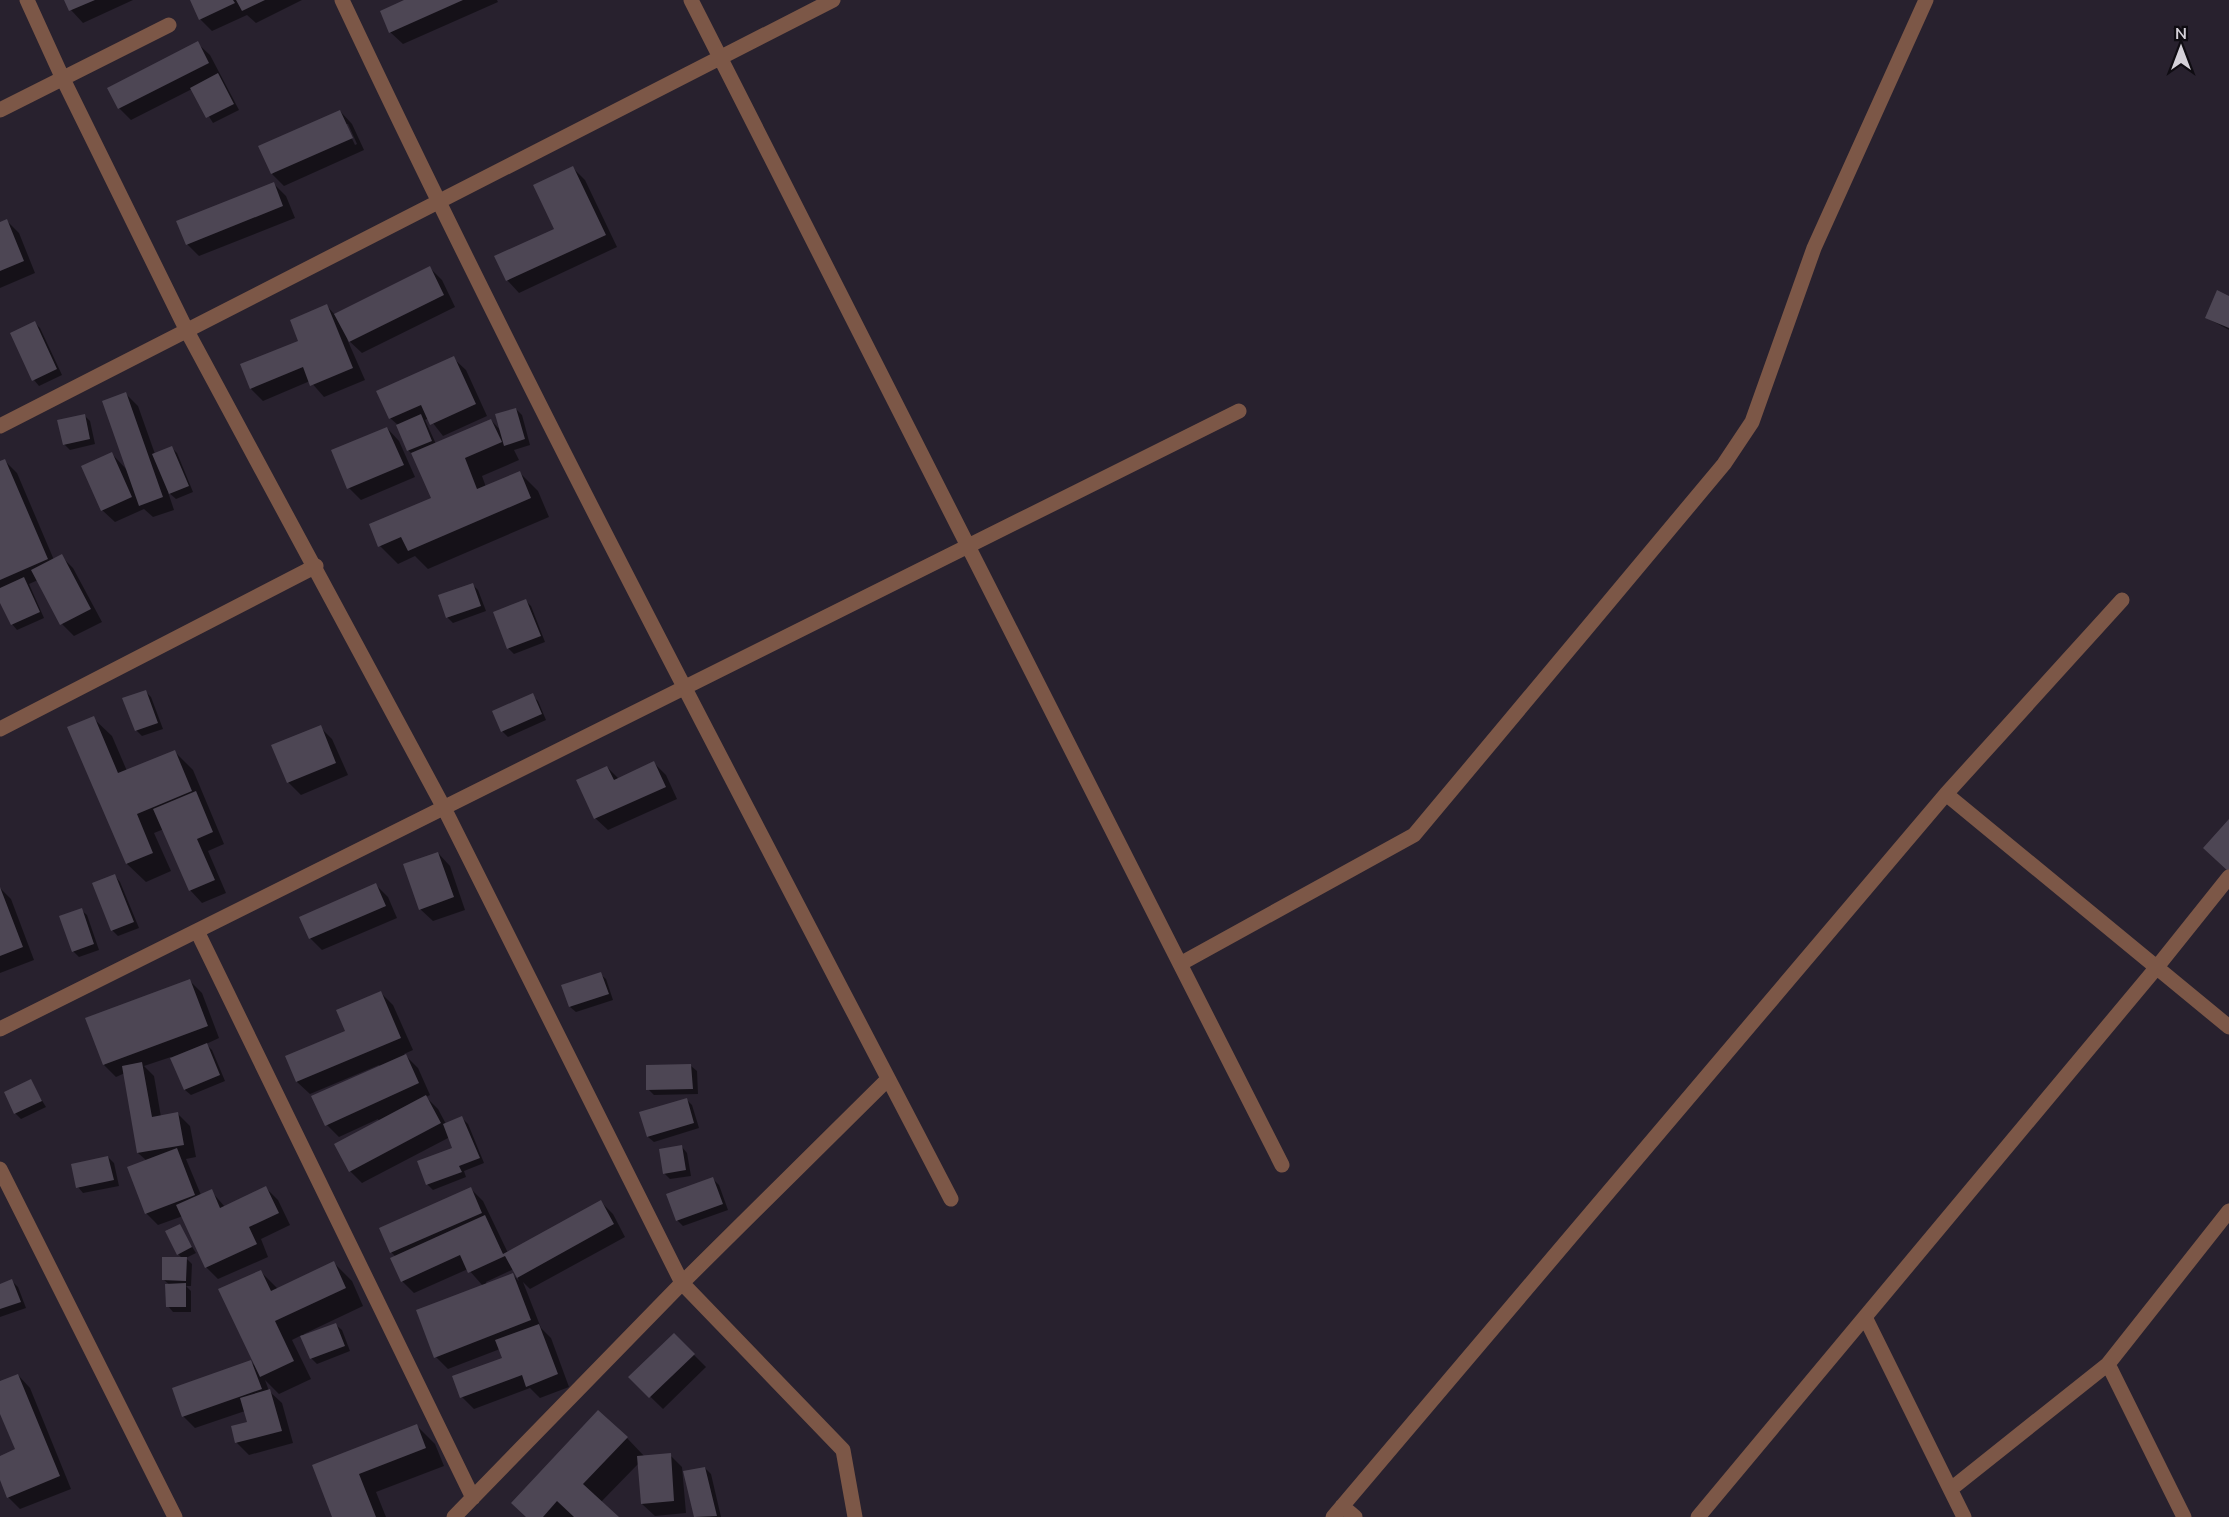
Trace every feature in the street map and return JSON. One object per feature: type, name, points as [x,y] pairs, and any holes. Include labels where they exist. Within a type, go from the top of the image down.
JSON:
[{"type":"street","points":[[27,0],[63,79],[187,331],[316,566],[444,808],[682,1283],[843,1450],[855,1517]]},
{"type":"street","points":[[342,0],[437,202],[684,689],[951,1199]]},
{"type":"street","points":[[691,0],[1282,1165]]},
{"type":"street","points":[[0,426],[833,0]]},
{"type":"street","points":[[1180,964],[1414,834],[1724,464],[1752,422],[1814,248],[1926,0]]},
{"type":"street","points":[[0,110],[169,25]]},
{"type":"street","points":[[0,1029],[969,548],[1239,411]]},
{"type":"street","points":[[0,729],[316,566]]},
{"type":"street","points":[[1355,1517],[1337,1512],[1946,794],[2122,600]]},
{"type":"street","points":[[1946,794],[2229,1027]]},
{"type":"street","points":[[1698,1517],[2157,967],[2229,877]]},
{"type":"street","points":[[196,931],[472,1498]]},
{"type":"street","points":[[454,1517],[682,1283],[888,1079]]},
{"type":"street","points":[[0,1169],[176,1517]]},
{"type":"street","points":[[1951,1489],[2108,1364],[2229,1211]]},
{"type":"street","points":[[1865,1317],[1964,1517]]},
{"type":"street","points":[[2108,1364],[2184,1517]]},
{"type":"building","points":[[64,0],[95,0],[69,11]]},
{"type":"building","points":[[190,0],[233,0],[235,3],[199,20]]},
{"type":"building","points":[[236,0],[265,0],[242,11]]},
{"type":"building","points":[[404,0],[463,0],[389,33],[380,11]]},
{"type":"building","points":[[198,41],[209,63],[118,109],[107,88]]},
{"type":"building","points":[[218,73],[234,104],[206,118],[190,88]]},
{"type":"building","points":[[340,110],[353,138],[271,174],[258,146]]},
{"type":"building","points":[[573,166],[606,235],[506,281],[494,256],[554,229],[533,185]]},
{"type":"building","points":[[274,182],[283,206],[186,245],[176,221]]},
{"type":"building","points":[[7,219],[24,261],[0,271],[0,222]]},
{"type":"building","points":[[430,266],[444,295],[349,342],[334,314]]},
{"type":"building","points":[[2217,290],[2229,296],[2229,328],[2205,318]]},
{"type":"building","points":[[327,304],[353,368],[310,386],[303,367],[250,389],[240,364],[298,341],[290,320]]},
{"type":"building","points":[[35,321],[57,369],[32,381],[10,333]]},
{"type":"building","points":[[454,356],[476,404],[430,425],[421,405],[389,419],[376,391]]},
{"type":"building","points":[[126,392],[163,497],[139,506],[102,401]]},
{"type":"building","points":[[516,408],[525,439],[504,446],[495,414]]},
{"type":"building","points":[[85,414],[90,439],[63,445],[57,420]]},
{"type":"building","points":[[421,414],[432,441],[407,451],[396,425]]},
{"type":"building","points":[[491,419],[502,442],[465,458],[477,489],[520,471],[531,498],[408,551],[401,537],[378,547],[369,524],[431,498],[411,453]]},
{"type":"building","points":[[387,427],[404,465],[347,489],[331,450]]},
{"type":"building","points":[[172,446],[189,486],[169,494],[152,454]]},
{"type":"building","points":[[112,452],[132,497],[101,511],[81,466]]},
{"type":"building","points":[[5,459],[48,559],[0,580],[0,461]]},
{"type":"building","points":[[62,554],[91,609],[60,625],[31,570]]},
{"type":"building","points":[[24,577],[40,612],[11,625],[0,603],[0,588]]},
{"type":"building","points":[[473,583],[481,606],[446,618],[438,595]]},
{"type":"building","points":[[526,599],[541,636],[507,649],[493,612]]},
{"type":"building","points":[[146,690],[158,723],[135,731],[122,698]]},
{"type":"building","points":[[533,693],[542,714],[501,732],[492,711]]},
{"type":"building","points":[[94,716],[118,773],[175,750],[192,791],[137,814],[153,853],[126,864],[67,727]]},
{"type":"building","points":[[321,725],[336,763],[287,783],[271,745]]},
{"type":"building","points":[[654,761],[666,787],[594,819],[576,780],[607,766],[614,780]]},
{"type":"building","points":[[196,791],[213,832],[197,839],[215,880],[189,891],[153,809]]},
{"type":"building","points":[[2229,819],[2229,872],[2203,848]]},
{"type":"building","points":[[438,852],[454,897],[419,910],[403,864]]},
{"type":"building","points":[[115,874],[134,922],[111,931],[92,883]]},
{"type":"building","points":[[376,883],[386,906],[309,939],[299,917]]},
{"type":"building","points":[[0,887],[23,947],[0,956]]},
{"type":"building","points":[[82,908],[94,944],[72,952],[59,916]]},
{"type":"building","points":[[601,972],[609,994],[569,1007],[561,985]]},
{"type":"building","points":[[190,979],[208,1026],[103,1065],[85,1018]]},
{"type":"building","points":[[381,991],[401,1038],[296,1082],[285,1056],[345,1031],[336,1010]]},
{"type":"building","points":[[207,1043],[220,1075],[184,1090],[170,1058]]},
{"type":"building","points":[[406,1054],[419,1083],[325,1126],[311,1096]]},
{"type":"building","points":[[142,1062],[152,1117],[178,1112],[184,1145],[137,1153],[122,1066]]},
{"type":"building","points":[[691,1064],[693,1089],[646,1090],[646,1065]]},
{"type":"building","points":[[31,1079],[42,1101],[14,1114],[4,1092]]},
{"type":"building","points":[[426,1095],[441,1123],[349,1172],[334,1144]]},
{"type":"building","points":[[687,1098],[694,1123],[647,1137],[639,1112]]},
{"type":"building","points":[[462,1116],[480,1158],[459,1166],[462,1172],[426,1185],[417,1161],[452,1148],[443,1124]]},
{"type":"building","points":[[682,1145],[686,1170],[663,1174],[659,1149]]},
{"type":"building","points":[[177,1148],[195,1195],[145,1214],[127,1167]]},
{"type":"building","points":[[108,1156],[114,1180],[76,1188],[71,1164]]},
{"type":"building","points":[[713,1177],[723,1204],[676,1221],[666,1194]]},
{"type":"building","points":[[266,1186],[279,1213],[249,1227],[257,1244],[205,1268],[176,1205],[212,1189],[220,1208]]},
{"type":"building","points":[[471,1187],[482,1213],[390,1253],[379,1228]]},
{"type":"building","points":[[601,1200],[614,1224],[517,1278],[505,1256],[468,1273],[460,1255],[401,1282],[390,1258],[485,1215],[503,1254]]},
{"type":"building","points":[[180,1224],[192,1247],[177,1255],[165,1231]]},
{"type":"building","points":[[162,1257],[187,1257],[186,1281],[162,1280]]},
{"type":"building","points":[[334,1261],[346,1288],[275,1321],[294,1361],[260,1377],[218,1289],[261,1270],[271,1291]]},
{"type":"building","points":[[513,1273],[531,1320],[434,1358],[416,1310]]},
{"type":"building","points":[[12,1279],[21,1302],[0,1309],[0,1284]]},
{"type":"building","points":[[186,1283],[186,1307],[166,1307],[165,1284]]},
{"type":"building","points":[[336,1323],[345,1346],[310,1359],[300,1336]]},
{"type":"building","points":[[539,1324],[558,1374],[526,1387],[522,1375],[460,1398],[452,1376],[502,1358],[495,1340]]},
{"type":"building","points":[[674,1333],[695,1354],[649,1398],[628,1377]]},
{"type":"building","points":[[251,1360],[262,1389],[182,1417],[172,1388]]},
{"type":"building","points":[[18,1374],[60,1476],[7,1498],[0,1480],[0,1456],[15,1449],[0,1414],[0,1381]]},
{"type":"building","points":[[270,1389],[282,1431],[235,1443],[231,1426],[247,1422],[240,1398]]},
{"type":"building","points":[[598,1410],[628,1437],[583,1484],[619,1517],[574,1517],[557,1501],[543,1517],[526,1517],[511,1503]]},
{"type":"building","points":[[417,1424],[426,1448],[359,1474],[376,1517],[332,1517],[312,1465]]},
{"type":"building","points":[[671,1453],[674,1501],[641,1504],[637,1456]]},
{"type":"building","points":[[705,1467],[717,1516],[694,1517],[683,1471]]}]
